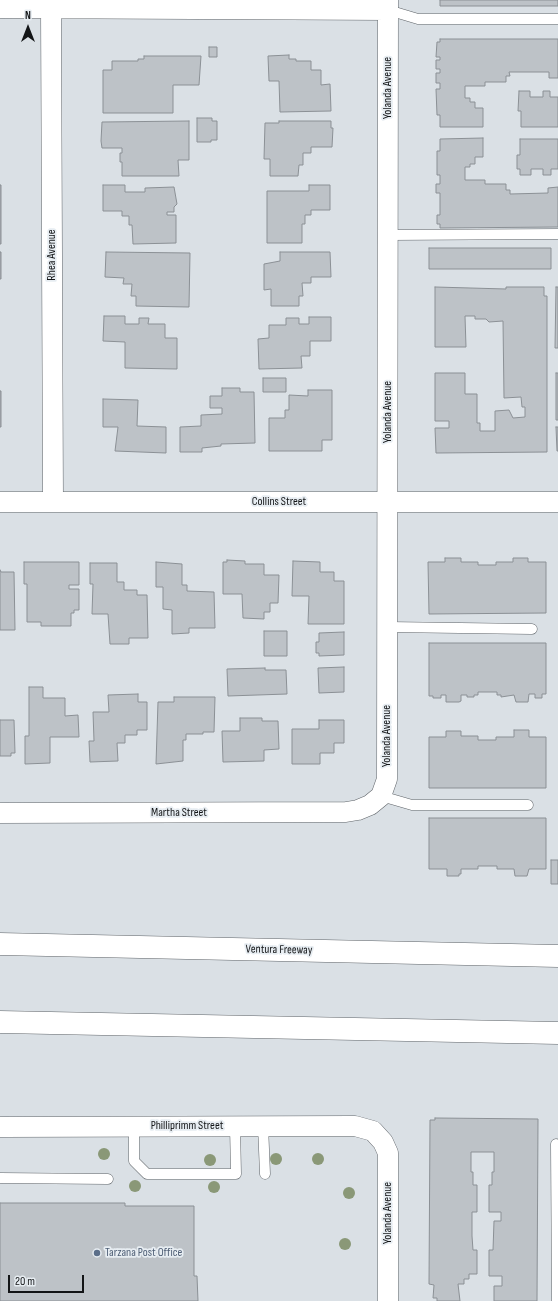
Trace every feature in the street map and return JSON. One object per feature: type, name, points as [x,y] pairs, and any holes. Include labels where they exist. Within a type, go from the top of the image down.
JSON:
[{"type":"highway","name":"Ventura Freeway","points":[[0,944],[558,956]]},
{"type":"highway","points":[[0,1022],[558,1033]]},
{"type":"street","points":[[0,8],[388,5]]},
{"type":"street","name":"Yolanda Avenue","points":[[381,796],[387,779],[388,5]]},
{"type":"street","name":"Rhea Avenue","points":[[51,8],[54,502]]},
{"type":"street","name":"Collins Street","points":[[0,502],[558,502]]},
{"type":"street","name":"Martha Street","points":[[0,813],[338,812],[358,810],[370,805],[381,796]]},
{"type":"street","name":"Philliprimm Street","points":[[0,1127],[263,1125],[355,1126],[373,1131]]},
{"type":"street","name":"Yolanda Avenue","points":[[373,1131],[383,1142],[388,1153],[388,1301]]},
{"type":"lane","points":[[388,5],[418,19],[558,18]]},
{"type":"lane","points":[[388,235],[558,234]]},
{"type":"lane","points":[[388,628],[532,629]]},
{"type":"lane","points":[[381,796],[412,805],[528,805]]},
{"type":"lane","points":[[263,1125],[265,1174]]},
{"type":"lane","points":[[134,1126],[134,1161],[147,1174],[236,1174],[234,1126]]},
{"type":"lane","points":[[556,1144],[557,1301]]},
{"type":"lane","points":[[0,1178],[108,1180]]},
{"type":"building","points":[[440,0],[558,0],[558,6],[440,6]]},
{"type":"building","points":[[440,39],[558,39],[558,78],[549,78],[549,72],[509,72],[510,76],[506,76],[506,82],[485,82],[485,86],[465,86],[465,98],[470,98],[470,102],[475,102],[475,108],[483,108],[483,127],[440,127],[440,115],[437,115],[436,89],[440,89],[440,83],[436,83],[436,73],[440,73],[440,69],[436,69],[436,60],[440,60],[440,57],[436,57],[437,42],[440,42]]},
{"type":"building","points":[[209,47],[217,47],[217,57],[209,57]]},
{"type":"building","points":[[289,55],[289,59],[296,59],[296,61],[311,61],[311,70],[321,70],[321,85],[330,84],[331,111],[280,112],[279,81],[269,81],[268,56]]},
{"type":"building","points":[[144,56],[201,56],[199,85],[173,85],[173,113],[103,113],[103,70],[112,70],[112,61],[138,61],[138,59],[144,59]]},
{"type":"building","points":[[519,91],[530,91],[530,97],[543,97],[543,91],[550,91],[550,97],[558,97],[558,127],[521,127],[521,111],[518,111]]},
{"type":"building","points":[[197,118],[212,118],[212,121],[217,121],[217,140],[211,140],[211,142],[197,142]]},
{"type":"building","points":[[189,121],[189,160],[178,160],[179,176],[122,176],[122,162],[120,162],[120,153],[122,153],[122,148],[102,148],[102,122]]},
{"type":"building","points":[[279,121],[331,121],[331,128],[333,128],[332,147],[311,147],[311,153],[303,153],[303,165],[299,165],[298,176],[270,176],[270,159],[264,159],[265,123],[279,123]]},
{"type":"building","points":[[483,138],[483,157],[475,157],[475,164],[470,164],[470,167],[465,167],[465,180],[485,180],[485,184],[506,184],[506,190],[510,190],[510,194],[548,193],[548,188],[558,187],[558,227],[440,228],[440,224],[437,224],[437,215],[440,215],[440,193],[436,193],[436,184],[440,184],[440,175],[437,175],[437,151],[440,151],[440,139]]},
{"type":"building","points":[[520,139],[558,139],[558,169],[551,169],[551,175],[543,175],[543,169],[531,169],[531,175],[520,175],[520,169],[517,169],[517,155],[520,155]]},
{"type":"building","points":[[1,185],[1,244],[0,244]]},
{"type":"building","points":[[103,185],[125,185],[125,192],[145,192],[145,188],[174,187],[177,204],[174,207],[174,212],[167,212],[167,215],[176,215],[176,243],[133,244],[132,225],[129,225],[129,216],[122,216],[122,211],[103,211]]},
{"type":"building","points":[[309,185],[330,185],[330,210],[311,210],[311,215],[305,215],[305,224],[302,224],[302,243],[267,243],[267,191],[309,191]]},
{"type":"building","points":[[429,248],[551,248],[551,269],[429,269]]},
{"type":"building","points":[[1,252],[1,279],[0,279]]},
{"type":"building","points":[[106,252],[190,253],[189,307],[136,306],[136,296],[131,296],[132,284],[123,284],[124,278],[105,277]]},
{"type":"building","points":[[280,252],[330,252],[331,277],[311,277],[311,283],[302,283],[303,296],[299,296],[299,306],[271,306],[271,289],[264,290],[264,264],[280,261]]},
{"type":"building","points":[[435,287],[506,289],[506,287],[544,287],[544,296],[547,296],[547,452],[436,453],[435,428],[449,428],[449,421],[435,421],[435,373],[465,373],[465,394],[477,394],[477,423],[480,423],[480,431],[495,431],[495,411],[509,410],[513,418],[525,417],[525,407],[522,407],[521,397],[504,398],[503,321],[489,322],[486,319],[475,319],[475,316],[465,316],[466,347],[435,347]]},
{"type":"building","points":[[556,287],[558,287],[558,348],[555,348]]},
{"type":"building","points":[[104,316],[125,316],[125,324],[139,324],[139,318],[149,318],[148,324],[165,324],[165,338],[177,338],[177,369],[125,368],[125,342],[103,341]]},
{"type":"building","points":[[309,317],[331,317],[331,341],[310,341],[310,356],[301,356],[302,368],[259,369],[258,339],[269,338],[269,325],[286,325],[286,318],[299,318],[299,324],[309,324]]},
{"type":"building","points":[[556,373],[558,373],[558,420],[556,420]]},
{"type":"building","points":[[263,378],[286,378],[286,392],[263,392]]},
{"type":"building","points":[[222,388],[240,388],[240,392],[254,392],[255,443],[221,444],[221,446],[202,448],[202,452],[180,452],[180,427],[201,426],[201,415],[222,414],[222,408],[210,408],[210,396],[222,396]]},
{"type":"building","points":[[308,390],[332,390],[332,440],[322,440],[322,451],[269,451],[269,418],[285,418],[285,410],[289,410],[289,395],[308,396]]},
{"type":"building","points":[[1,391],[1,427],[0,427]]},
{"type":"building","points":[[103,399],[138,400],[137,426],[166,427],[166,453],[115,451],[118,427],[103,427]]},
{"type":"building","points":[[556,427],[558,427],[558,451],[557,451]]},
{"type":"building","points":[[445,558],[461,558],[461,562],[478,562],[478,565],[496,565],[496,562],[513,562],[513,558],[528,558],[528,562],[546,562],[546,613],[429,614],[428,562],[445,562]]},
{"type":"building","points":[[227,560],[245,561],[245,564],[264,564],[264,575],[279,575],[278,603],[270,603],[270,612],[264,612],[264,619],[243,618],[242,594],[223,594],[223,562],[227,562]]},
{"type":"building","points":[[293,561],[320,562],[320,572],[334,572],[334,581],[344,581],[344,624],[308,624],[309,596],[292,596]]},
{"type":"building","points":[[24,562],[79,562],[79,585],[69,585],[69,589],[79,589],[79,610],[74,610],[74,613],[71,613],[71,626],[41,626],[41,622],[27,622],[27,584],[24,584]]},
{"type":"building","points":[[156,562],[182,564],[182,585],[187,585],[187,591],[214,592],[215,628],[189,628],[189,633],[172,634],[172,610],[163,609],[163,587],[156,587]]},
{"type":"building","points":[[90,563],[117,563],[117,582],[124,582],[124,590],[137,590],[137,595],[147,595],[148,638],[129,638],[129,644],[110,644],[108,614],[92,614],[93,584],[90,584]]},
{"type":"building","points":[[0,570],[1,572],[14,572],[15,630],[0,630]]},
{"type":"building","points":[[264,631],[287,631],[287,656],[264,656]]},
{"type":"building","points":[[344,632],[344,655],[319,656],[319,653],[316,653],[316,642],[319,642],[319,633]]},
{"type":"building","points":[[429,643],[546,643],[546,694],[542,694],[542,698],[535,698],[535,694],[529,694],[528,702],[516,702],[514,695],[501,697],[501,695],[497,695],[497,692],[478,692],[478,695],[474,695],[474,697],[461,695],[461,701],[459,702],[446,702],[446,695],[441,695],[441,698],[433,698],[433,696],[429,696]]},
{"type":"building","points":[[344,667],[344,692],[319,693],[318,668]]},
{"type":"building","points":[[265,668],[265,670],[286,670],[287,694],[228,696],[227,669]]},
{"type":"building","points":[[29,687],[43,687],[43,698],[65,698],[65,716],[78,715],[79,737],[50,737],[50,763],[25,764],[25,736],[29,736]]},
{"type":"building","points":[[138,694],[138,702],[147,702],[147,730],[137,730],[137,735],[125,735],[125,743],[117,743],[118,761],[90,762],[89,741],[94,741],[93,712],[109,712],[108,695]]},
{"type":"building","points":[[174,697],[215,697],[214,732],[203,732],[203,734],[186,734],[186,740],[183,740],[183,761],[156,764],[158,702],[174,702]]},
{"type":"building","points":[[240,718],[262,718],[262,721],[278,721],[279,749],[264,750],[264,761],[223,762],[222,731],[240,731]]},
{"type":"building","points":[[0,720],[14,720],[15,753],[11,753],[11,756],[0,756]]},
{"type":"building","points":[[319,720],[344,720],[344,743],[334,743],[334,753],[320,753],[320,764],[292,764],[292,729],[319,729]]},
{"type":"building","points":[[514,730],[529,730],[529,737],[546,737],[546,788],[429,788],[429,737],[446,737],[446,731],[461,731],[461,736],[478,736],[478,740],[496,740],[496,737],[514,737]]},
{"type":"building","points":[[429,818],[546,818],[546,869],[529,869],[527,876],[515,876],[514,869],[497,869],[497,866],[478,866],[478,869],[461,869],[461,874],[459,874],[459,876],[447,876],[447,869],[429,869]]},
{"type":"building","points":[[551,860],[558,860],[558,884],[551,884]]},
{"type":"building","points":[[435,1118],[538,1119],[537,1301],[494,1301],[494,1286],[502,1286],[502,1276],[489,1276],[489,1250],[493,1250],[494,1221],[501,1221],[501,1212],[489,1212],[489,1185],[492,1185],[492,1172],[494,1172],[494,1152],[471,1152],[471,1172],[473,1172],[473,1185],[477,1185],[477,1212],[472,1212],[472,1236],[473,1250],[477,1250],[477,1274],[469,1274],[469,1279],[464,1279],[464,1284],[458,1284],[460,1301],[437,1301],[437,1298],[433,1298],[434,1285],[429,1284],[430,1120],[435,1120]]},
{"type":"building","name":"Tarzana Post Office","points":[[0,1203],[125,1203],[125,1206],[194,1206],[194,1276],[197,1276],[198,1301],[0,1301]]},
{"type":"place","name":"Tarzana Post Office","points":[[97,1253]]}]
